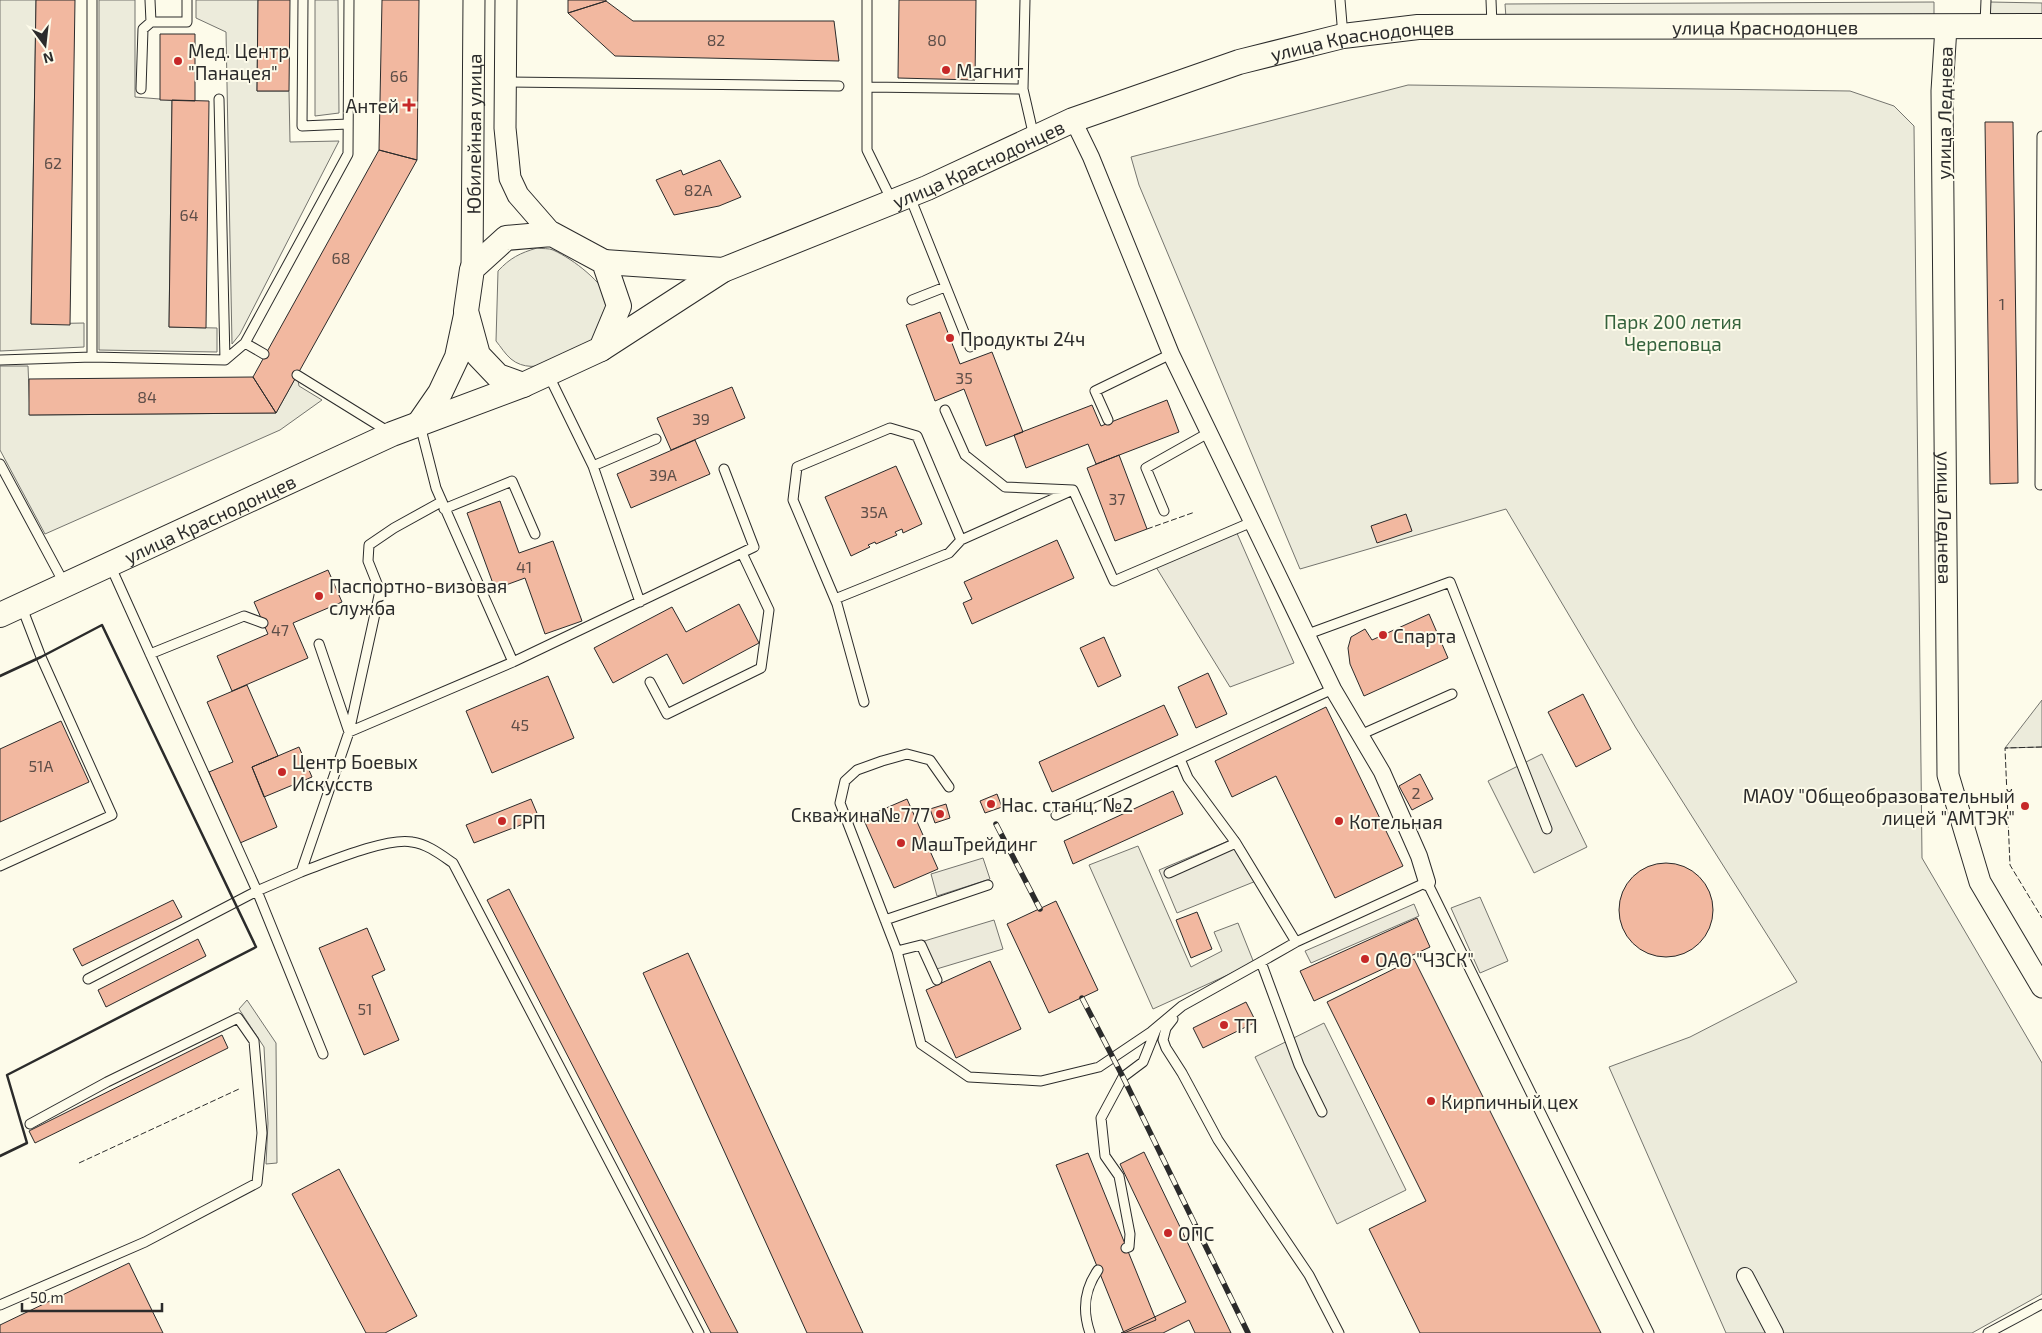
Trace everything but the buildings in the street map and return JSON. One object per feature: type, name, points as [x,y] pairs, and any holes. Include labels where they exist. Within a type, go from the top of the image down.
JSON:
[{"type":"main road","name":"улица Краснодонцев","points":[[601,348],[723,270],[974,168],[1034,137],[1073,120],[1240,62],[1343,36],[1418,27],[2042,26]]},
{"type":"main road","points":[[420,422],[440,393],[457,358],[472,269],[506,238],[552,234],[604,262],[619,306],[601,348],[523,385],[498,376],[478,355],[466,311]]},
{"type":"main road","name":"улица Краснодонцев","points":[[604,262],[723,270]]},
{"type":"main road","name":"улица Краснодонцев","points":[[11,610],[392,434],[523,385]]},
{"type":"street","name":"Юбилейная улица","points":[[472,269],[474,0]]},
{"type":"street","name":"Юбилейная улица","points":[[506,0],[505,128],[510,178],[518,195],[552,234]]},
{"type":"street","name":"улица Леднева","points":[[1946,27],[1942,91],[1948,775],[1980,882],[2042,987]]},
{"type":"street","points":[[1073,120],[1091,157],[1172,354],[1333,689],[1382,772],[1419,856],[1427,882]]},
{"type":"street","points":[[1745,1276],[1776,1333]]},
{"type":"lane","points":[[92,0],[92,358]]},
{"type":"lane","points":[[150,0],[150,22]]},
{"type":"lane","points":[[141,89],[143,29],[150,22],[188,22],[187,0]]},
{"type":"lane","points":[[303,0],[302,126],[348,124]]},
{"type":"lane","points":[[0,360],[92,358],[225,360],[245,343],[348,154],[349,0]]},
{"type":"lane","points":[[867,0],[867,150],[900,198],[945,287],[970,347]]},
{"type":"lane","points":[[1025,0],[1023,89],[1034,137]]},
{"type":"lane","points":[[1340,0],[1343,36]]},
{"type":"lane","points":[[1491,0],[1492,28]]},
{"type":"lane","points":[[1985,27],[1986,0]]},
{"type":"lane","points":[[2042,26],[2042,38]]},
{"type":"lane","points":[[506,82],[839,86]]},
{"type":"lane","points":[[868,86],[1023,89]]},
{"type":"lane","points":[[219,99],[225,360]]},
{"type":"lane","points":[[2040,485],[2042,136]]},
{"type":"lane","points":[[912,300],[945,287]]},
{"type":"lane","points":[[245,343],[264,354]]},
{"type":"lane","points":[[1108,420],[1095,391],[1172,354]]},
{"type":"lane","points":[[548,374],[593,466],[640,602]]},
{"type":"lane","points":[[297,375],[392,434]]},
{"type":"lane","points":[[945,410],[965,455],[1005,487],[1073,490]]},
{"type":"lane","points":[[420,422],[442,505],[513,662]]},
{"type":"lane","points":[[864,702],[835,599],[793,500],[797,467],[890,428],[917,436],[960,540]]},
{"type":"lane","points":[[1164,512],[1146,468],[1210,432]]},
{"type":"lane","points":[[593,466],[656,439]]},
{"type":"lane","points":[[0,464],[66,585]]},
{"type":"lane","points":[[349,732],[513,662],[754,547],[724,469]]},
{"type":"lane","points":[[301,872],[349,732],[380,591],[368,561],[369,545],[394,528],[442,505],[512,480],[535,534]]},
{"type":"lane","points":[[1073,490],[1114,581],[1252,522]]},
{"type":"lane","points":[[835,599],[949,553],[960,540],[1073,490]]},
{"type":"lane","points":[[650,682],[667,714],[761,668],[769,610],[742,553]]},
{"type":"lane","points":[[110,564],[257,891],[323,1054]]},
{"type":"lane","points":[[1308,634],[1450,582],[1547,829]]},
{"type":"lane","points":[[0,866],[112,815],[41,657],[11,610]]},
{"type":"lane","points":[[150,654],[244,616],[263,623]]},
{"type":"lane","points":[[319,644],[349,732]]},
{"type":"lane","points":[[1056,815],[1333,689]]},
{"type":"lane","points":[[1360,735],[1452,694]]},
{"type":"lane","points":[[949,787],[930,760],[907,754],[882,760],[857,770],[845,781],[840,803],[897,951],[921,1044],[969,1077],[1042,1081],[1099,1066],[1158,1027],[1182,1006],[1296,942],[1427,882],[1649,1333]]},
{"type":"lane","points":[[1180,759],[1188,778],[1236,843],[1296,942]]},
{"type":"lane","points":[[88,979],[257,891],[301,872],[380,844],[411,841],[436,851],[452,863],[699,1333]]},
{"type":"lane","points":[[1169,873],[1236,843]]},
{"type":"lane","points":[[885,920],[988,885]]},
{"type":"lane","points":[[897,951],[921,945],[937,980]]},
{"type":"lane","points":[[1261,962],[1299,1065],[1322,1112]]},
{"type":"lane","points":[[1182,1006],[1166,1028],[1163,1040],[1166,1048],[1182,1073],[1218,1140],[1309,1275],[1340,1333]]},
{"type":"lane","points":[[0,1305],[145,1242],[256,1182],[262,1133],[254,1041],[238,1018],[107,1082],[30,1124]]},
{"type":"lane","points":[[1126,1248],[1129,1247],[1130,1234],[1119,1176],[1105,1156],[1101,1118],[1123,1076],[1143,1062],[1158,1027]]},
{"type":"lane","points":[[1090,1333],[1084,1304],[1093,1277],[1098,1270]]},
{"type":"lane","points":[[1988,1333],[2042,1304]]},
{"type":"green space","points":[[0,0],[36,0],[31,324],[84,323],[84,347],[0,351]]},
{"type":"green space","points":[[99,0],[135,0],[135,97],[172,100],[169,327],[217,328],[217,352],[99,350]]},
{"type":"green space","points":[[196,0],[258,0],[257,91],[289,91],[290,142],[339,141],[240,334],[232,344],[226,32],[196,18]]},
{"type":"green space","points":[[315,0],[338,0],[339,113],[315,116]]},
{"type":"green space","points":[[1934,2],[1934,16],[1506,18],[1505,4]]},
{"type":"green space","points":[[1990,2],[2042,3],[2042,19],[1990,19]]},
{"type":"green space","name":"Парк 200 летия Череповца","points":[[1408,85],[1850,91],[1894,106],[1914,126],[1922,858],[2042,1063],[2042,1294],[1972,1333],[1726,1333],[1609,1067],[1690,1037],[1797,982],[1636,728],[1506,509],[1300,569],[1139,185],[1131,157]]},
{"type":"green space","points":[[537,248],[553,250],[579,266],[602,287],[612,303],[596,343],[554,362],[531,366],[511,359],[496,341],[498,271],[516,256]]},
{"type":"green space","points":[[0,366],[28,366],[30,415],[276,413],[297,375],[299,386],[322,400],[280,430],[45,534],[0,450]]},
{"type":"green space","points":[[2042,700],[2042,747],[2005,748]]},
{"type":"green space","points":[[1138,846],[1191,967],[1222,951],[1214,932],[1238,923],[1254,963],[1153,1009],[1089,865]]},
{"type":"green space","points":[[247,1000],[276,1043],[277,1163],[266,1164],[268,1123],[264,1047],[239,1009]]},
{"type":"shaded area","points":[[1236,531],[1294,663],[1230,687],[1156,567]]},
{"type":"shaded area","points":[[1542,754],[1587,847],[1534,873],[1488,781]]},
{"type":"shaded area","points":[[1238,837],[1256,881],[1177,913],[1159,870]]},
{"type":"shaded area","name":"МашТрейдинг","points":[[983,858],[990,879],[937,896],[931,874]]},
{"type":"shaded area","points":[[1480,897],[1508,961],[1480,973],[1451,908]]},
{"type":"shaded area","points":[[1414,904],[1419,916],[1311,963],[1305,951]]},
{"type":"shaded area","points":[[994,920],[1003,949],[930,971],[921,942]]},
{"type":"shaded area","points":[[1324,1023],[1406,1190],[1337,1224],[1255,1057]]},
{"type":"railway","points":[[996,824],[1040,909]]},
{"type":"railway","points":[[1082,998],[1123,1077],[1248,1333]]},
{"type":"fence","points":[[1147,529],[1195,512]]},
{"type":"fence","points":[[2042,747],[2005,748],[2010,865],[2042,918]]},
{"type":"fence","points":[[79,1163],[239,1089]]},
{"type":"wall","points":[[0,676],[102,625],[256,947],[7,1075],[27,1143],[0,1156]]},
{"type":"place","name":"Мед. Центр \"Панацея\"","points":[[178,61]]},
{"type":"place","name":"Магнит","points":[[946,70]]},
{"type":"place","name":"Антей","points":[[409,105]]},
{"type":"place","name":"Продукты 24ч","points":[[950,338]]},
{"type":"place","name":"Паспортно-визовая служба","points":[[319,596]]},
{"type":"place","name":"Спарта","points":[[1383,635]]},
{"type":"place","name":"Центр Боевых Искусств","points":[[282,772]]},
{"type":"place","name":"Нас. станц. №2","points":[[991,804]]},
{"type":"place","name":"МАОУ \"Общеобразовательный лицей \"АМТЭК\"","points":[[2025,806]]},
{"type":"place","name":"Скважина№777","points":[[940,814]]},
{"type":"place","name":"ГРП","points":[[502,821]]},
{"type":"place","name":"Котельная","points":[[1339,821]]},
{"type":"place","name":"МашТрейдинг","points":[[901,843]]},
{"type":"place","name":"ОАО \"ЧЗСК\"","points":[[1365,959]]},
{"type":"place","name":"ТП","points":[[1224,1025]]},
{"type":"place","name":"Кирпичный цех","points":[[1431,1101]]},
{"type":"place","name":"ОПС","points":[[1168,1233]]}]
